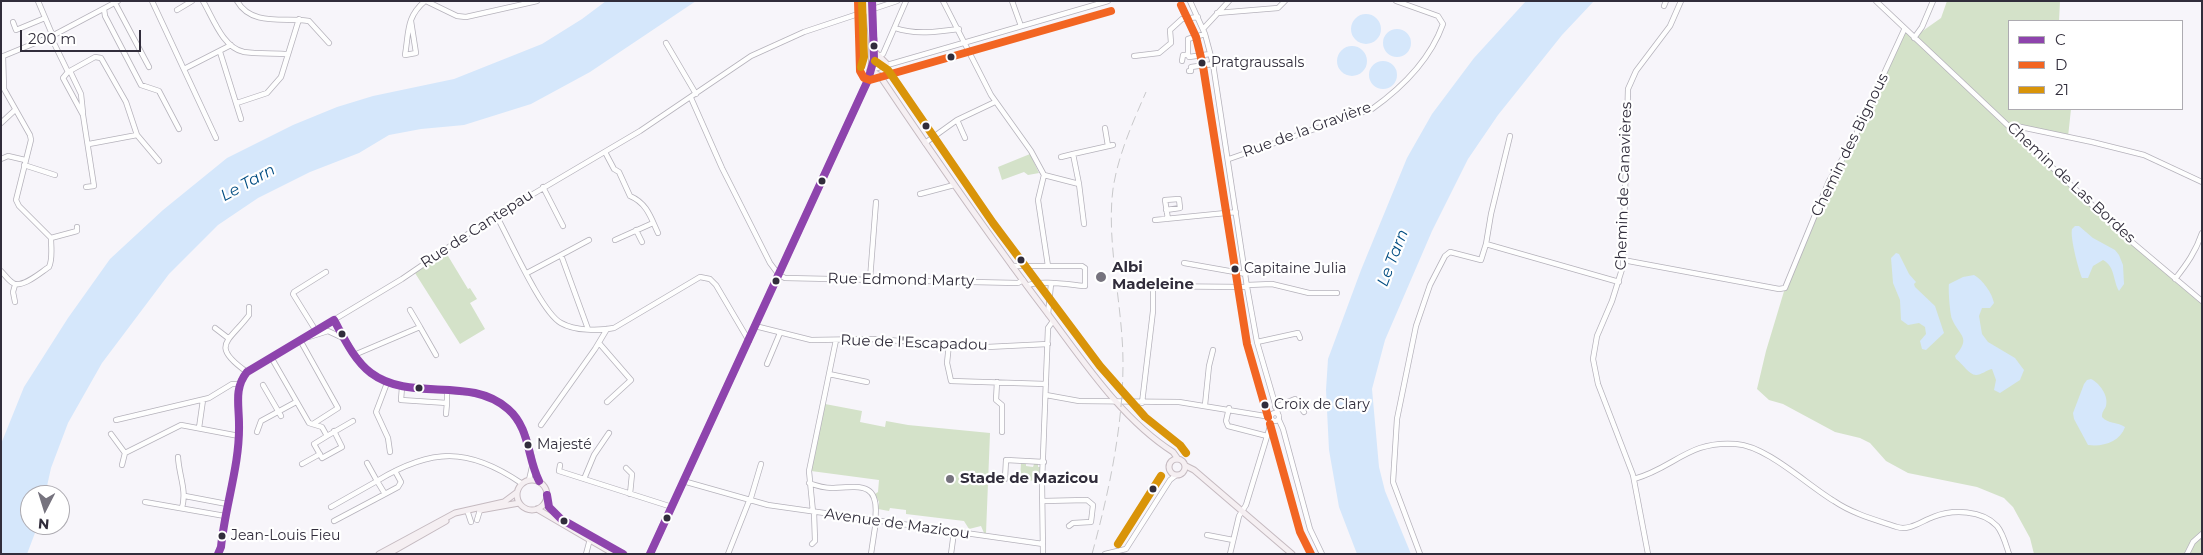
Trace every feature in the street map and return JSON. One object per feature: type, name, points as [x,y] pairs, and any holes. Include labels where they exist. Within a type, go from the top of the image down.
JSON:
[{"type":"main road","points":[[868,1],[874,51],[877,59],[887,64]]},
{"type":"main road","points":[[650,554],[868,80],[870,70],[870,10],[872,1]]},
{"type":"main road","points":[[870,70],[877,59]]},
{"type":"main road","points":[[870,70],[880,76],[1012,266],[1116,402],[1178,459],[1182,460],[1185,469]]},
{"type":"main road","points":[[1169,449],[1172,455],[1172,461],[1169,466],[1173,474],[1185,469],[1198,474],[1292,554]]},
{"type":"main road","points":[[1172,461],[1178,459]]},
{"type":"main road","points":[[384,553],[455,513],[504,502],[516,493],[521,483],[529,480],[539,481],[545,487],[548,505],[552,511],[590,539],[624,554]]},
{"type":"main road","points":[[516,493],[519,504],[527,510],[537,509],[544,504],[547,495]]},
{"type":"main road","points":[[384,553],[468,512],[519,504]]},
{"type":"main road","points":[[537,509],[614,554]]},
{"type":"street","points":[[38,1],[52,36],[81,94],[94,186],[86,187]]},
{"type":"street","points":[[152,1],[216,138]]},
{"type":"street","points":[[177,10],[192,1]]},
{"type":"street","points":[[203,1],[226,41],[231,45],[243,52],[288,54]]},
{"type":"street","points":[[237,1],[245,11],[261,18],[309,21],[329,43]]},
{"type":"street","points":[[411,21],[416,53],[404,55],[411,21],[415,10],[426,1],[457,16],[466,17],[537,1]]},
{"type":"street","name":"Rue de Cantepau","points":[[239,384],[247,372],[402,279],[496,215],[605,152],[691,98],[751,56],[775,44],[897,1]]},
{"type":"street","points":[[877,59],[895,28],[906,1]]},
{"type":"street","points":[[943,1],[995,102],[1018,131],[1044,175],[1038,200],[1048,266]]},
{"type":"street","points":[[1012,1],[1021,26]]},
{"type":"street","points":[[870,70],[1108,1]]},
{"type":"street","points":[[1190,1],[1204,31],[1213,64],[1257,342],[1276,407],[1275,418],[1267,436],[1246,505],[1242,511],[1230,554]]},
{"type":"street","points":[[1188,55],[1188,39],[1204,31],[1217,13],[1229,1]]},
{"type":"street","points":[[1217,13],[1278,8],[1285,1]]},
{"type":"street","name":"Rue de la Gravière","points":[[1229,159],[1372,109],[1386,99],[1414,73],[1443,24],[1438,16],[1396,1]]},
{"type":"street","name":"Chemin de Las Bordes","points":[[1876,1],[1904,30],[2012,127],[2126,237],[2202,301]]},
{"type":"street","points":[[1914,38],[1922,27],[1934,1]]},
{"type":"street","points":[[1,271],[15,284],[20,284],[49,267],[51,263],[51,238],[28,216],[16,200],[31,140],[4,89],[2,56],[52,36],[116,2],[149,67]]},
{"type":"street","name":"Chemin de Canavières","points":[[1648,554],[1634,479],[1598,384],[1593,360],[1597,336],[1619,282],[1623,260],[1628,89],[1636,71],[1670,26],[1680,2]]},
{"type":"street","points":[[104,9],[105,16],[141,85],[159,91],[179,129]]},
{"type":"street","points":[[13,22],[16,30],[45,18]]},
{"type":"street","points":[[237,103],[266,93],[281,77],[299,19]]},
{"type":"street","points":[[1134,56],[1159,53],[1172,43],[1170,30],[1182,20],[1199,20]]},
{"type":"street","points":[[895,28],[905,31],[933,33],[958,29]]},
{"type":"street","name":"Chemin des Bignous","points":[[1623,260],[1778,289],[1784,288],[1829,181],[1852,143],[1904,30]]},
{"type":"street","points":[[666,43],[696,94]]},
{"type":"street","points":[[184,69],[231,45]]},
{"type":"street","points":[[220,52],[241,119]]},
{"type":"street","points":[[1182,60],[1183,56],[1188,55],[1190,57],[1210,54]]},
{"type":"street","points":[[83,115],[63,78],[69,71],[95,58],[101,58],[126,102],[137,135],[159,161]]},
{"type":"street","points":[[1189,71],[1191,71],[1191,67],[1213,64]]},
{"type":"street","points":[[691,98],[722,168],[770,263],[779,275]]},
{"type":"street","points":[[925,143],[957,120],[995,102]]},
{"type":"street","points":[[1,123],[15,110]]},
{"type":"street","points":[[957,120],[966,138]]},
{"type":"street","points":[[2012,127],[2016,126],[2092,142],[2144,156],[2202,182]]},
{"type":"street","points":[[1061,157],[1111,146],[1105,128]]},
{"type":"street","points":[[88,144],[137,135]]},
{"type":"street","points":[[1420,554],[1393,482],[1398,410],[1412,340],[1430,285],[1445,256],[1450,252],[1458,252],[1481,260],[1510,136]]},
{"type":"street","points":[[605,152],[614,169],[619,172],[630,196],[639,200],[644,205],[658,233]]},
{"type":"street","points":[[1073,154],[1084,224]]},
{"type":"street","points":[[2,158],[8,156],[55,175]]},
{"type":"street","points":[[1044,175],[1078,184]]},
{"type":"street","points":[[920,194],[954,185]]},
{"type":"street","points":[[543,187],[563,226]]},
{"type":"street","points":[[870,279],[876,202]]},
{"type":"street","points":[[1166,210],[1168,218]]},
{"type":"street","points":[[1155,220],[1236,212]]},
{"type":"street","points":[[496,215],[540,299],[553,317],[561,323],[573,328],[614,328],[700,278],[710,279],[716,285],[749,341]]},
{"type":"street","points":[[615,240],[653,223]]},
{"type":"street","points":[[874,224],[882,225]]},
{"type":"street","points":[[51,238],[77,231],[77,227]]},
{"type":"street","points":[[636,230],[642,242]]},
{"type":"street","points":[[2175,279],[2197,248],[2202,233]]},
{"type":"street","points":[[527,273],[589,240]]},
{"type":"street","points":[[1486,244],[1619,282]]},
{"type":"street","points":[[561,255],[588,329]]},
{"type":"street","points":[[1184,263],[1246,274]]},
{"type":"street","points":[[1012,266],[1085,268],[1085,286],[1051,284],[1031,284],[1027,286]]},
{"type":"street","points":[[316,331],[294,292],[326,272]]},
{"type":"street","name":"Rue Edmond Marty","points":[[779,275],[785,278],[1018,283],[1023,280]]},
{"type":"street","points":[[15,284],[13,292],[15,302]]},
{"type":"street","points":[[1048,314],[1051,284]]},
{"type":"street","points":[[1133,286],[1247,286],[1272,284],[1309,293],[1337,292]]},
{"type":"street","points":[[1142,402],[1153,311],[1153,286]]},
{"type":"street","points":[[247,372],[233,362],[226,353],[228,338],[249,315],[249,307]]},
{"type":"street","points":[[410,310],[436,355]]},
{"type":"street","points":[[334,320],[354,355],[371,373],[387,383],[402,387],[486,396],[507,408],[523,429],[530,449],[532,467],[529,480]]},
{"type":"street","points":[[1043,554],[1048,328],[1053,321]]},
{"type":"street","name":"Rue de l'Escapadou","points":[[755,326],[811,340],[872,339],[987,347],[1048,344]]},
{"type":"street","points":[[354,355],[420,327]]},
{"type":"street","points":[[215,328],[228,338]]},
{"type":"street","points":[[541,425],[599,343],[606,329]]},
{"type":"street","points":[[313,424],[338,408],[318,377],[300,340],[328,331],[345,338]]},
{"type":"street","points":[[767,364],[780,333]]},
{"type":"street","points":[[1257,342],[1298,333],[1300,338]]},
{"type":"street","points":[[812,544],[815,541],[809,471],[836,340]]},
{"type":"street","points":[[599,343],[631,380],[607,402]]},
{"type":"street","points":[[949,344],[947,363],[951,381],[1046,384]]},
{"type":"street","points":[[1205,405],[1209,366],[1213,350]]},
{"type":"street","points":[[271,357],[305,419],[322,427],[327,436]]},
{"type":"street","points":[[829,374],[867,382]]},
{"type":"street","points":[[996,382],[996,400],[1002,405],[1002,432]]},
{"type":"street","points":[[387,383],[376,412],[388,438],[390,452]]},
{"type":"street","points":[[116,420],[203,400],[232,384],[239,384],[237,393],[239,436],[221,547],[218,554]]},
{"type":"street","points":[[263,385],[280,414]]},
{"type":"street","points":[[402,387],[401,400],[447,403]]},
{"type":"street","points":[[446,414],[447,392]]},
{"type":"street","points":[[1046,396],[1079,401],[1179,402],[1229,408],[1275,418],[1283,433],[1310,529],[1322,554]]},
{"type":"street","points":[[1276,407],[1295,399],[1304,412]]},
{"type":"street","points":[[199,428],[203,400]]},
{"type":"street","points":[[257,432],[261,421],[280,414],[296,402]]},
{"type":"street","points":[[1288,403],[1292,408]]},
{"type":"street","points":[[1229,408],[1226,421],[1228,426],[1267,436]]},
{"type":"street","points":[[334,432],[342,447],[322,458],[314,444],[327,436],[353,421]]},
{"type":"street","points":[[125,453],[176,427],[199,428],[239,436]]},
{"type":"street","points":[[111,434],[125,453],[122,466]]},
{"type":"street","points":[[584,479],[594,455],[609,434]]},
{"type":"street","points":[[1634,479],[1644,476],[1699,447],[1722,443],[1740,444],[1757,450],[1785,466],[1835,503],[1855,513],[1900,528],[1917,525],[1934,516],[1960,512],[1985,515],[1998,527],[2009,554]]},
{"type":"street","points":[[302,464],[320,454]]},
{"type":"street","points":[[330,507],[395,471],[423,459],[445,456],[462,457],[494,466],[521,483]]},
{"type":"street","points":[[178,457],[179,475],[185,487],[182,508]]},
{"type":"street","points":[[1005,478],[1006,460],[1044,462]]},
{"type":"street","points":[[368,463],[386,494]]},
{"type":"street","points":[[728,554],[750,501],[761,464]]},
{"type":"street","points":[[560,465],[559,471],[672,506]]},
{"type":"street","points":[[532,467],[539,481]]},
{"type":"street","points":[[626,468],[632,474],[630,494]]},
{"type":"street","points":[[334,522],[398,487],[401,482],[395,471]]},
{"type":"street","points":[[1105,554],[1126,549],[1173,474]]},
{"type":"street","name":"Avenue de Mazicou","points":[[683,481],[750,501],[813,512],[1043,544]]},
{"type":"street","points":[[809,483],[831,488],[846,486],[864,488],[872,493],[878,504],[872,554]]},
{"type":"street","points":[[185,496],[227,504]]},
{"type":"street","points":[[1043,500],[1087,500],[1093,505],[1091,522],[1073,523],[1069,526]]},
{"type":"street","points":[[145,502],[225,516]]},
{"type":"street","points":[[477,520],[480,510]]},
{"type":"street","points":[[468,512],[471,522]]},
{"type":"street","points":[[951,554],[954,532]]},
{"type":"street","points":[[2187,554],[2194,542],[2202,534]]},
{"type":"street","points":[[1207,535],[1233,540]]},
{"type":"street","points":[[586,554],[590,539]]},
{"type":"street","points":[[221,547],[224,554]]},
{"type":"green space","points":[[1947,1],[2060,1],[2059,20],[2008,20],[2008,110],[2071,110],[2068,137],[2013,128],[2126,237],[2202,301],[2202,554],[2034,554],[2030,538],[2013,507],[2004,498],[1977,487],[1908,473],[1886,461],[1870,443],[1860,438],[1835,432],[1783,404],[1769,400],[1757,389],[1785,288],[1822,197],[1852,143],[1904,30],[1914,37],[1941,18]]},
{"type":"green space","points":[[1030,154],[1039,173],[1028,175],[1024,172],[1002,180],[998,167]]},
{"type":"green space","points":[[445,251],[468,289],[470,288],[477,299],[470,303],[485,329],[460,344],[415,273]]},
{"type":"green space","points":[[825,404],[862,411],[860,422],[885,427],[886,421],[990,433],[986,533],[984,533],[981,526],[969,529],[964,521],[906,514],[906,510],[890,508],[889,511],[878,509],[879,502],[875,494],[878,492],[879,480],[811,471]]},
{"type":"green space","points":[[1021,463],[1026,463],[1026,466],[1033,467],[1034,464],[1038,464],[1038,467],[1040,467],[1039,481],[1020,480]]},
{"type":"water","name":"Le Tarn","points":[[606,1],[696,1],[590,72],[531,104],[464,125],[421,129],[389,135],[359,153],[310,172],[258,198],[218,225],[169,274],[102,363],[68,423],[51,468],[47,485],[20,485],[20,535],[34,535],[27,554],[1,554],[1,444],[24,387],[68,318],[110,259],[163,210],[227,158],[293,125],[337,107],[373,96],[454,79],[542,44],[582,19]]},
{"type":"water","name":"Le Tarn","points":[[1526,1],[1594,1],[1562,35],[1498,115],[1468,159],[1432,231],[1385,340],[1372,389],[1379,467],[1385,491],[1411,554],[1357,554],[1339,507],[1329,450],[1326,390],[1328,359],[1361,270],[1407,158],[1432,114],[1474,58]]},
{"type":"water","points":[[1366,14],[1377,18],[1381,29],[1377,40],[1366,44],[1355,40],[1351,29],[1355,18]]},
{"type":"water","points":[[1397,29],[1407,33],[1411,43],[1407,53],[1397,57],[1387,53],[1383,43],[1387,33]]},
{"type":"water","points":[[1352,46],[1362,51],[1367,61],[1362,71],[1352,76],[1342,71],[1337,61],[1342,51]]},
{"type":"water","points":[[1383,61],[1393,65],[1397,75],[1393,85],[1383,89],[1373,85],[1369,75],[1373,65]]},
{"type":"water","points":[[2075,226],[2079,226],[2093,238],[2115,250],[2119,255],[2123,265],[2124,284],[2119,291],[2110,266],[2103,260],[2093,266],[2088,278],[2082,278],[2072,239],[2072,229]]},
{"type":"water","points":[[1896,253],[1899,254],[1909,274],[1916,282],[1914,284],[1915,287],[1935,306],[1944,333],[1926,350],[1922,349],[1920,341],[1926,334],[1925,327],[1919,323],[1908,325],[1901,320],[1900,300],[1893,283],[1891,258]]},
{"type":"water","points":[[1974,275],[1987,287],[1994,303],[1990,308],[1982,308],[1979,316],[1982,334],[1988,342],[2015,358],[2024,370],[2020,380],[2000,393],[1994,390],[1996,380],[1992,369],[1980,374],[1973,374],[1955,356],[1963,345],[1963,340],[1951,317],[1949,284],[1963,277]]},
{"type":"water","points":[[2091,379],[2100,386],[2105,394],[2107,402],[2102,417],[2107,421],[2125,427],[2115,440],[2105,444],[2088,445],[2074,419],[2073,413],[2084,384],[2087,380]]},
{"type":"railway","points":[[1092,554],[1114,459],[1121,411],[1123,363],[1113,253],[1111,210],[1113,189],[1122,151],[1146,92]]},
{"type":"transit line","name":"D","points":[[858,1],[860,71],[864,78],[870,80],[1111,11]]},
{"type":"transit line","name":"21","points":[[861,67],[864,57],[862,1]]},
{"type":"transit line","name":"C","points":[[650,554],[868,80],[874,59],[872,1]]},
{"type":"transit line","name":"D","points":[[1181,5],[1196,37],[1203,66],[1247,344],[1268,417]]},
{"type":"transit line","name":"21","points":[[875,61],[888,70],[993,223],[1100,366],[1145,417],[1180,445],[1186,453]]},
{"type":"transit line","name":"C","points":[[218,554],[221,547],[237,455],[240,384],[247,372],[334,320],[359,362],[371,373],[387,382],[422,389],[476,393],[493,399],[508,409],[515,417],[524,434],[539,481]]},
{"type":"transit line","name":"D","points":[[1270,424],[1300,532],[1311,554]]},
{"type":"transit line","name":"21","points":[[1118,544],[1161,476]]},
{"type":"transit line","name":"C","points":[[547,495],[549,507],[561,519],[623,554]]},
{"type":"place","name":"Pratgraussals","points":[[1202,63]]},
{"type":"place","name":"Capitaine Julia","points":[[1235,269]]},
{"type":"place","name":"Albi Madeleine","points":[[1101,277]]},
{"type":"place","name":"Croix de Clary","points":[[1265,405]]},
{"type":"place","name":"Majesté","points":[[528,445]]},
{"type":"place","name":"Stade de Mazicou","points":[[950,479]]},
{"type":"place","name":"Jean-Louis Fieu","points":[[222,536]]}]
